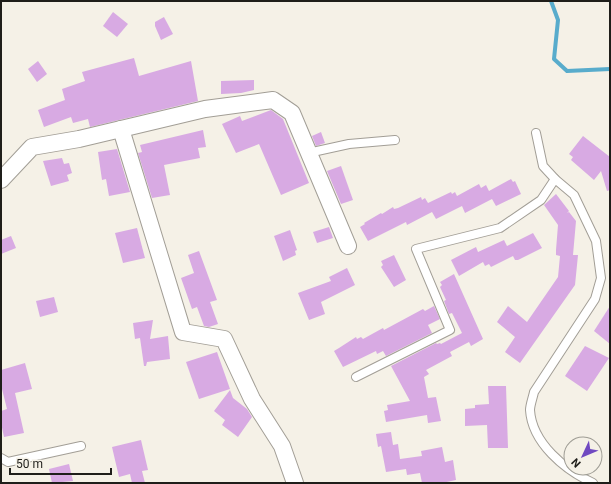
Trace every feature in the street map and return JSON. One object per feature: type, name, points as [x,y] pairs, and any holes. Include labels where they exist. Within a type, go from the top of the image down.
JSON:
[{"type":"street","points":[[1,180],[32,147],[121,129],[205,109],[273,100],[292,112],[348,246]]},
{"type":"street","points":[[121,129],[183,332],[224,339],[252,399],[282,446],[295,483]]},
{"type":"lane","points":[[536,133],[543,166],[555,179],[574,195],[596,241],[601,278],[595,299],[534,392],[530,410],[536,431],[554,457],[593,483]]},
{"type":"lane","points":[[308,153],[349,144],[395,140]]},
{"type":"lane","points":[[356,377],[450,330],[416,249],[500,228],[541,200],[555,179]]},
{"type":"lane","points":[[1,458],[8,462],[81,446]]},
{"type":"building","points":[[113,12],[128,24],[117,37],[103,26]]},
{"type":"building","points":[[164,17],[173,34],[161,40],[155,26],[155,22]]},
{"type":"building","points":[[134,58],[139,76],[191,61],[198,101],[90,127],[88,119],[73,123],[71,117],[44,127],[38,110],[65,100],[62,89],[85,81],[82,72]]},
{"type":"building","points":[[38,61],[47,74],[37,82],[28,69]]},
{"type":"building","points":[[254,80],[254,90],[241,93],[221,94],[221,81]]},
{"type":"building","points":[[271,110],[283,119],[309,183],[281,195],[259,144],[236,153],[222,124],[240,116],[242,121]]},
{"type":"building","points":[[203,130],[206,147],[198,148],[200,158],[164,165],[170,195],[152,198],[138,153],[142,152],[140,145]]},
{"type":"building","points":[[321,132],[325,143],[316,146],[312,136]]},
{"type":"building","points":[[583,136],[610,157],[610,190],[607,191],[601,171],[594,180],[571,160],[573,157],[569,154]]},
{"type":"building","points":[[117,149],[130,192],[109,196],[106,179],[102,180],[98,152]]},
{"type":"building","points":[[62,158],[64,164],[69,163],[72,173],[67,175],[69,181],[51,186],[43,161]]},
{"type":"building","points":[[341,166],[353,200],[341,204],[327,171]]},
{"type":"building","points":[[511,179],[513,182],[515,181],[521,194],[496,206],[492,199],[465,213],[462,206],[436,219],[432,212],[407,225],[406,222],[368,241],[360,227],[365,224],[364,223],[393,207],[394,209],[398,208],[421,197],[422,200],[425,198],[428,203],[451,192],[452,194],[455,192],[457,196],[479,184],[481,188],[486,185],[489,191]]},
{"type":"building","points":[[556,194],[569,211],[567,213],[569,212],[576,221],[573,255],[578,255],[575,285],[520,363],[505,352],[515,337],[497,322],[508,306],[527,322],[558,277],[560,256],[556,255],[556,250],[558,225],[544,205]]},
{"type":"building","points":[[329,227],[333,238],[317,243],[313,232]]},
{"type":"building","points":[[137,228],[145,258],[123,263],[115,233]]},
{"type":"building","points":[[290,230],[297,250],[295,251],[296,255],[283,261],[274,236]]},
{"type":"building","points":[[533,233],[542,248],[518,260],[515,260],[513,256],[491,267],[489,264],[485,266],[483,262],[459,276],[451,260],[476,247],[478,252],[504,240],[507,246]]},
{"type":"building","points":[[11,236],[16,248],[1,254],[1,240]]},
{"type":"building","points":[[199,251],[217,300],[210,302],[218,324],[209,327],[204,326],[197,307],[192,309],[181,278],[194,273],[188,255]]},
{"type":"building","points":[[394,255],[406,280],[394,287],[381,267],[383,265],[381,261]]},
{"type":"building","points":[[347,268],[355,285],[321,302],[325,314],[309,320],[298,293],[331,281],[329,277]]},
{"type":"building","points":[[454,274],[483,339],[471,346],[469,342],[450,352],[452,356],[426,370],[429,374],[424,377],[428,398],[436,397],[441,421],[428,423],[427,415],[386,422],[384,411],[388,410],[387,405],[410,401],[391,366],[436,343],[441,344],[462,333],[452,313],[449,314],[444,301],[446,300],[440,287],[442,285],[440,282]]},
{"type":"building","points":[[54,297],[58,312],[40,317],[36,301]]},
{"type":"building","points":[[434,306],[440,319],[428,325],[432,333],[386,356],[383,351],[377,354],[376,351],[343,367],[334,351],[356,337],[357,339],[361,337],[363,339],[383,328],[384,330],[423,309],[425,311]]},
{"type":"building","points":[[610,306],[610,344],[594,331]]},
{"type":"building","points":[[153,320],[150,339],[168,336],[170,359],[147,362],[146,366],[144,366],[140,338],[135,339],[133,323]]},
{"type":"building","points":[[585,346],[609,358],[587,391],[565,376]]},
{"type":"building","points":[[217,352],[230,389],[199,399],[186,362]]},
{"type":"building","points":[[25,363],[32,389],[15,393],[24,433],[4,437],[1,423],[1,411],[7,409],[1,385],[1,370]]},
{"type":"building","points":[[488,386],[506,386],[508,448],[488,448],[487,425],[465,426],[465,409],[475,408],[475,405],[489,404]]},
{"type":"building","points":[[230,390],[233,398],[247,409],[252,417],[238,437],[222,425],[225,420],[214,411]]},
{"type":"building","points":[[391,432],[393,445],[398,444],[400,459],[422,456],[421,451],[442,447],[445,462],[453,460],[456,480],[442,483],[422,483],[420,473],[407,475],[406,469],[386,472],[381,446],[378,447],[376,434]]},
{"type":"building","points":[[141,440],[148,470],[142,471],[145,483],[132,483],[130,474],[119,477],[112,447]]},
{"type":"building","points":[[69,464],[73,481],[52,483],[49,469]]},
{"type":"waterway","points":[[551,1],[558,20],[554,59],[567,71],[610,69]]}]
